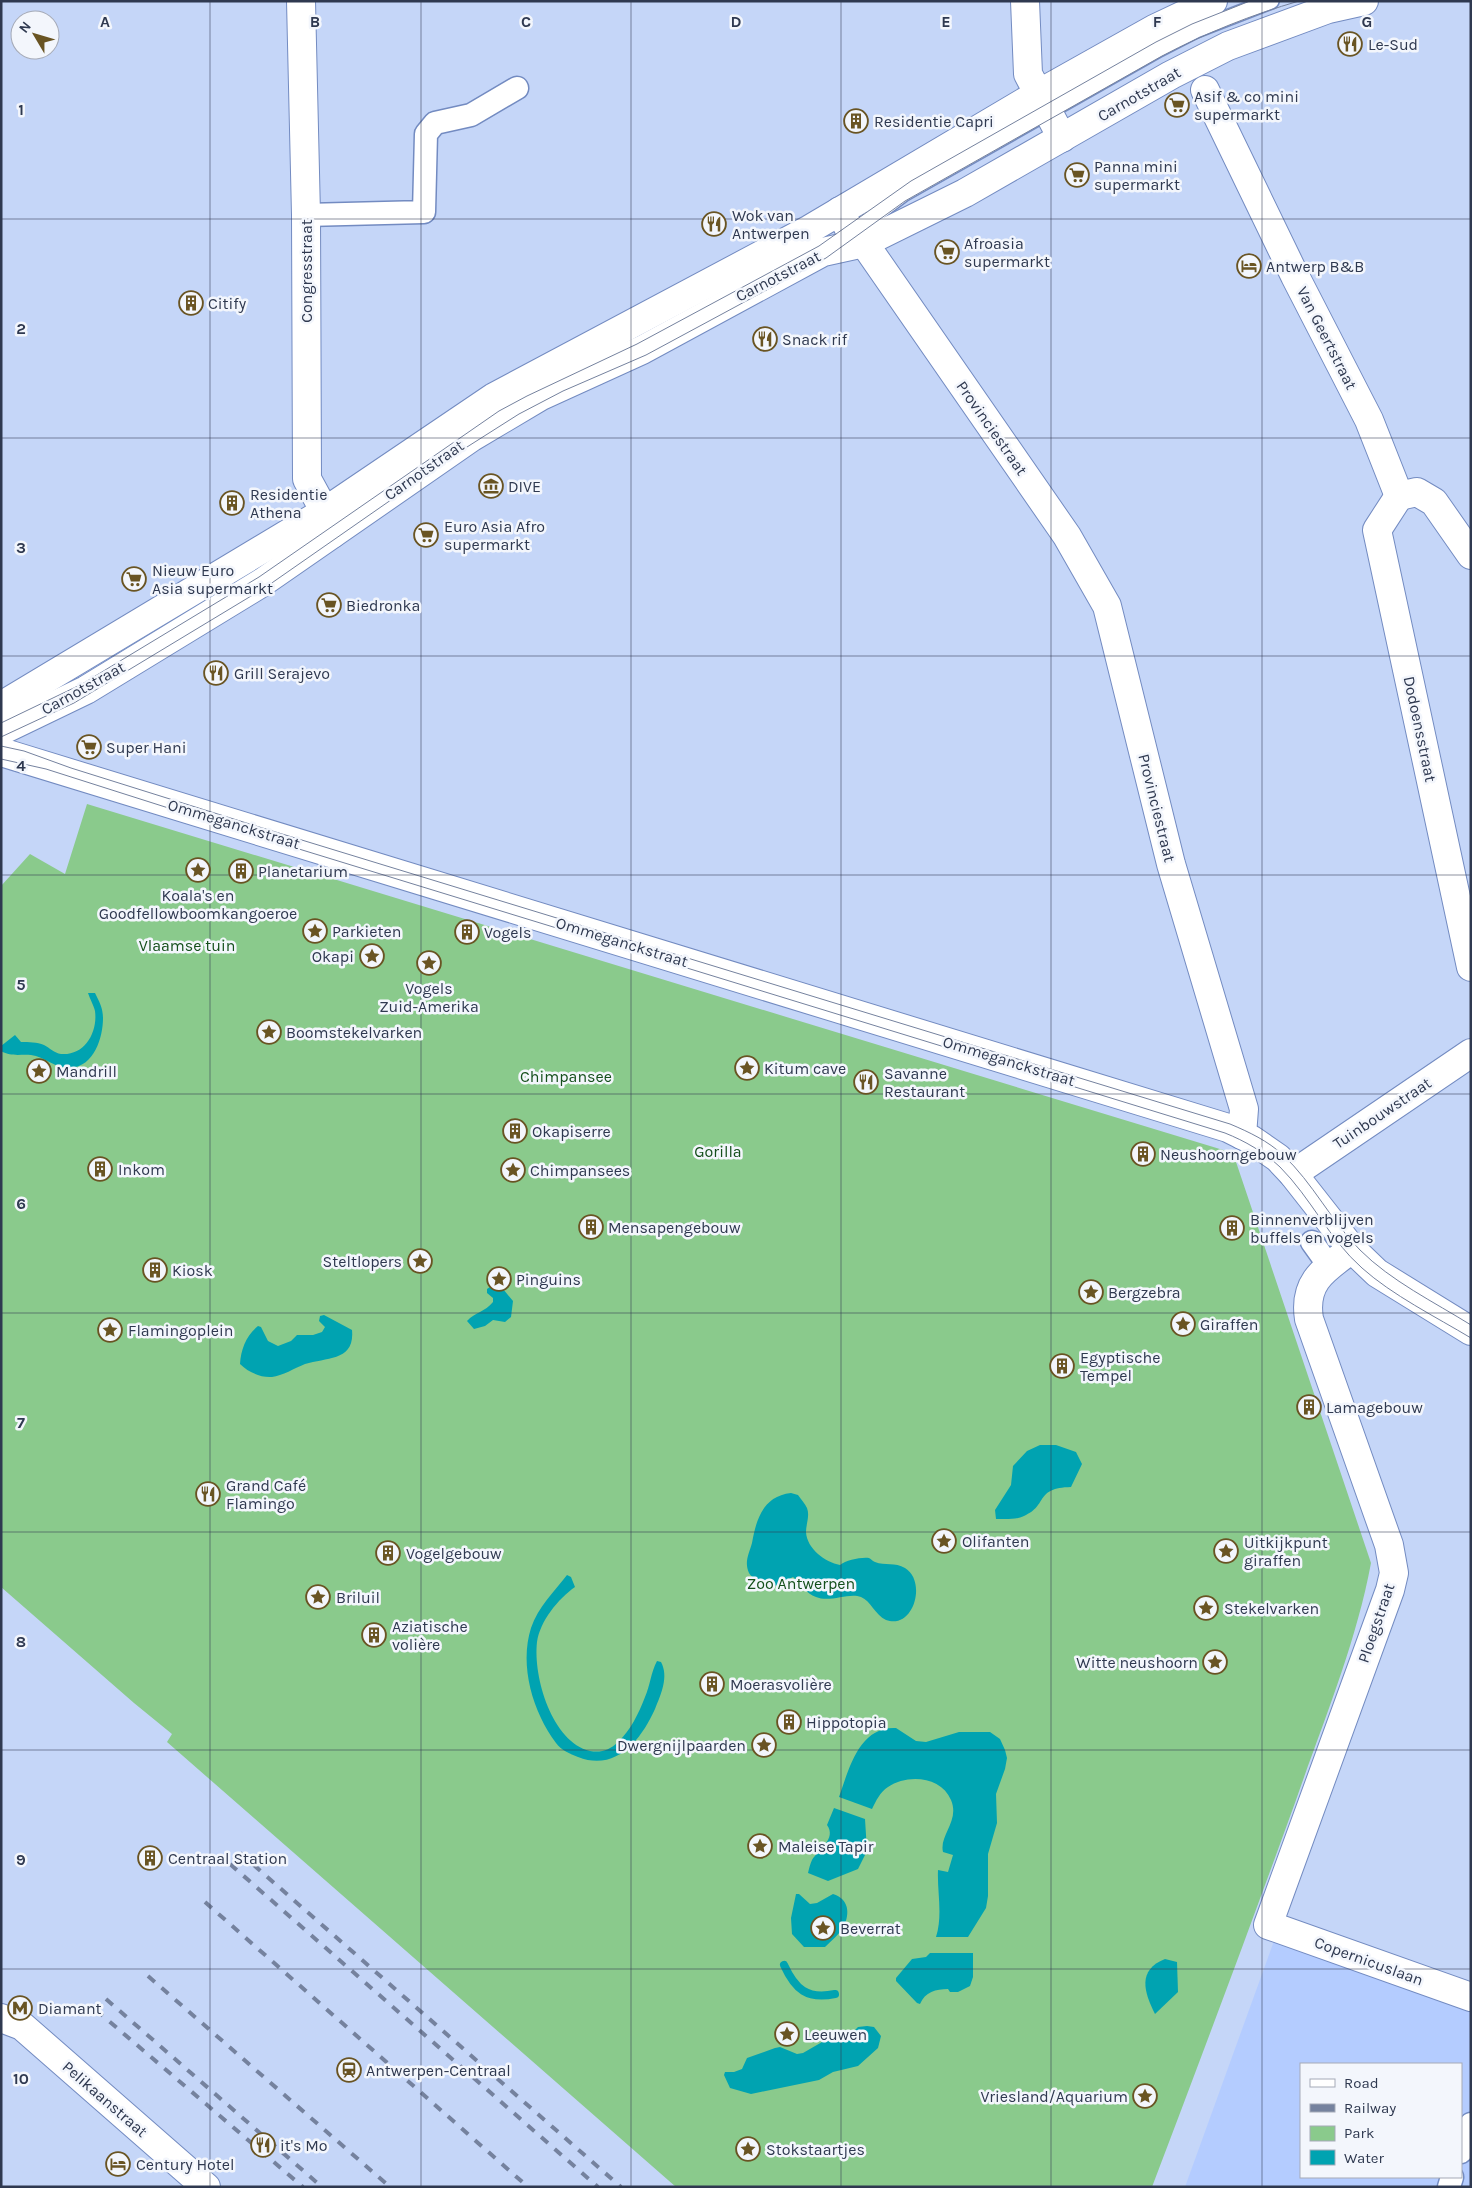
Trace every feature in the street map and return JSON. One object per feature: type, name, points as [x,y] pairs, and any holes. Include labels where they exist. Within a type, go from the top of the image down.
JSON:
[{"type":"street","name":"Congresstraat","points":[[301,1],[306,215],[306,480],[328,523]]},
{"type":"street","points":[[1025,1],[1028,74],[1062,138]]},
{"type":"street","name":"Carnotstraat","points":[[1,706],[328,523],[510,413],[541,396],[642,350],[823,252],[852,229],[1154,29],[1214,1]]},
{"type":"street","name":"Carnotstraat","points":[[1,731],[86,690],[262,582],[328,523],[494,397],[793,238],[852,229],[965,193],[1171,75],[1228,46],[1315,14],[1364,1]]},
{"type":"street","points":[[306,215],[424,212],[426,134],[435,123],[471,115],[517,88]]},
{"type":"street","name":"Van Geertstraat","points":[[1205,90],[1295,276],[1369,420],[1398,496]]},
{"type":"street","name":"Provinciestraat","points":[[852,229],[1067,536],[1107,606],[1171,864],[1244,1109],[1242,1135]]},
{"type":"street","points":[[1398,496],[1417,492],[1434,502],[1471,555]]},
{"type":"street","name":"Dodoensstraat","points":[[1398,496],[1377,530],[1471,967]]},
{"type":"street","name":"Ommeganckstraat","points":[[1,752],[1196,1118],[1242,1135]]},
{"type":"street","name":"Tuinbouwstraat","points":[[1293,1174],[1471,1053]]},
{"type":"street","points":[[1242,1135],[1270,1151],[1293,1174],[1352,1249],[1377,1273],[1471,1331]]},
{"type":"street","name":"Ploegstraat","points":[[1268,1925],[1390,1590],[1394,1573],[1389,1545],[1307,1309],[1310,1290],[1319,1274],[1352,1249]]},
{"type":"street","name":"Copernicuslaan","points":[[1268,1925],[1471,1997]]},
{"type":"street","name":"Pelikaanstraat","points":[[1,2018],[22,2026],[206,2187]]},
{"type":"street","points":[[1462,2149],[1471,2124]]},
{"type":"lane","points":[[1043,103],[1196,30],[1271,1]]},
{"type":"shaded area","points":[[1283,1916],[1471,1982],[1471,2187],[1185,2187]]},
{"type":"green space","name":"Zoo Antwerpen","points":[[87,804],[1233,1153],[1371,1563],[1357,1623],[1338,1683],[1261,1897],[1152,2187],[676,2187],[167,1742],[172,1734],[1,1587],[1,886],[30,854],[65,874]]},
{"type":"water","points":[[88,993],[95,993],[102,1008],[103,1026],[96,1050],[86,1062],[79,1066],[66,1068],[36,1056],[12,1055],[1,1051],[1,1046],[15,1035],[21,1042],[41,1044],[61,1054],[69,1054],[83,1047],[92,1035],[95,1019],[94,1009]]},
{"type":"water","points":[[493,1285],[503,1289],[513,1301],[511,1317],[505,1322],[493,1320],[485,1326],[474,1329],[467,1321],[493,1302],[493,1298],[487,1293],[487,1289]]},
{"type":"water","points":[[324,1315],[352,1330],[352,1340],[344,1353],[305,1364],[284,1374],[272,1377],[263,1377],[255,1374],[240,1364],[245,1343],[258,1326],[261,1327],[268,1341],[278,1346],[291,1341],[297,1335],[313,1335],[322,1332],[325,1327],[319,1321],[320,1316]]},
{"type":"water","points":[[1040,1445],[1056,1445],[1076,1452],[1082,1464],[1071,1487],[1052,1490],[1046,1494],[1032,1512],[1024,1516],[1014,1519],[996,1519],[995,1510],[1011,1485],[1013,1466],[1027,1451]]},
{"type":"water","points":[[791,1493],[798,1495],[807,1508],[807,1538],[813,1549],[823,1558],[840,1565],[854,1559],[869,1558],[879,1563],[901,1566],[912,1574],[916,1593],[914,1603],[904,1618],[896,1621],[886,1620],[861,1597],[821,1599],[809,1593],[793,1577],[775,1586],[768,1586],[755,1579],[749,1573],[748,1554],[762,1510],[774,1499]]},
{"type":"water","points":[[567,1575],[571,1577],[575,1587],[551,1611],[542,1626],[537,1642],[538,1673],[542,1689],[555,1722],[565,1735],[577,1745],[590,1751],[598,1752],[612,1747],[626,1733],[637,1715],[647,1693],[657,1661],[661,1662],[663,1668],[664,1680],[662,1691],[655,1709],[642,1732],[626,1750],[615,1757],[604,1760],[592,1761],[578,1757],[566,1752],[558,1745],[541,1717],[530,1688],[527,1658],[531,1628],[542,1606]]},
{"type":"water","points":[[896,1728],[916,1741],[926,1742],[959,1732],[990,1732],[1000,1739],[1005,1750],[1007,1758],[1005,1769],[996,1794],[997,1823],[988,1854],[988,1896],[986,1908],[968,1937],[936,1937],[939,1920],[938,1870],[948,1872],[953,1855],[943,1852],[944,1840],[953,1815],[951,1800],[946,1792],[932,1782],[914,1779],[904,1780],[885,1789],[872,1809],[839,1797],[857,1751],[864,1742],[873,1734],[883,1729]]},
{"type":"water","points":[[834,1808],[865,1819],[867,1851],[858,1869],[828,1881],[808,1873],[812,1860],[826,1844],[830,1835],[827,1825]]},
{"type":"water","points":[[796,1894],[799,1894],[810,1904],[817,1903],[833,1894],[845,1903],[847,1916],[844,1926],[838,1935],[825,1947],[804,1947],[792,1934],[791,1918]]},
{"type":"water","points":[[930,1953],[973,1953],[973,1977],[970,1986],[958,1992],[950,1992],[948,1989],[935,1991],[928,1994],[920,2004],[896,1981],[896,1978],[912,1959],[926,1957]]},
{"type":"water","points":[[1165,1959],[1177,1962],[1178,1992],[1155,2014],[1148,1998],[1145,1982],[1150,1969]]},
{"type":"water","points":[[858,2027],[874,2027],[881,2036],[878,2048],[858,2066],[833,2072],[819,2080],[751,2094],[730,2088],[724,2075],[725,2072],[734,2072],[742,2069],[747,2058],[775,2048],[780,2047],[797,2054],[803,2053],[829,2038],[849,2036]]},
{"type":"waterway","points":[[784,1965],[793,1980],[803,1991],[817,1995],[835,1994]]},
{"type":"tram line","points":[[1,723],[82,684],[259,577],[499,411],[637,344],[819,246],[911,181],[1156,42],[1192,24],[1250,1]]},
{"type":"tram line","points":[[1,737],[74,703],[266,587],[467,447],[519,414],[563,391],[646,355],[826,258],[905,201],[1162,56],[1229,25],[1299,1]]},
{"type":"tram line","points":[[1,746],[24,751],[71,768],[256,826],[1230,1124],[1258,1137],[1283,1155],[1304,1178],[1350,1239],[1385,1272],[1471,1325]]},
{"type":"tram line","points":[[1,759],[46,769],[250,834],[1225,1133],[1254,1147],[1280,1167],[1350,1257],[1362,1268],[1400,1296],[1471,1338]]},
{"type":"railway","points":[[240,1853],[621,2187]]},
{"type":"railway","points":[[230,1864],[598,2187]]},
{"type":"railway","points":[[205,1902],[528,2187]]},
{"type":"railway","points":[[148,1976],[390,2187]]},
{"type":"railway","points":[[106,1999],[322,2187]]},
{"type":"railway","points":[[96,2010],[303,2187]]},
{"type":"place","name":"Le-Sud","points":[[1350,44]]},
{"type":"place","name":"Asif & co mini supermarkt","points":[[1177,105]]},
{"type":"place","name":"Residentie Capri","points":[[856,121]]},
{"type":"place","name":"Panna mini supermarkt","points":[[1077,175]]},
{"type":"place","name":"Wok van Antwerpen","points":[[714,224]]},
{"type":"place","name":"Afroasia supermarkt","points":[[947,252]]},
{"type":"place","name":"Antwerp B&B","points":[[1249,266]]},
{"type":"place","name":"Citify","points":[[191,303]]},
{"type":"place","name":"Snack rif","points":[[765,339]]},
{"type":"place","name":"DIVE","points":[[491,486]]},
{"type":"place","name":"Residentie Athena","points":[[232,503]]},
{"type":"place","name":"Euro Asia Afro supermarkt","points":[[426,535]]},
{"type":"place","name":"Nieuw Euro Asia supermarkt","points":[[134,579]]},
{"type":"place","name":"Biedronka","points":[[329,605]]},
{"type":"place","name":"Grill Serajevo","points":[[216,673]]},
{"type":"place","name":"Super Hani","points":[[89,747]]},
{"type":"place","name":"Koala's en Goodfellowboomkangoeroe","points":[[198,870]]},
{"type":"place","name":"Planetarium","points":[[241,871]]},
{"type":"place","name":"Parkieten","points":[[315,931]]},
{"type":"place","name":"Vogels","points":[[467,932]]},
{"type":"place","name":"Okapi","points":[[372,956]]},
{"type":"place","name":"Vogels Zuid-Amerika","points":[[429,963]]},
{"type":"place","name":"Boomstekelvarken","points":[[269,1032]]},
{"type":"place","name":"Kitum cave","points":[[747,1068]]},
{"type":"place","name":"Mandrill","points":[[39,1071]]},
{"type":"place","name":"Savanne Restaurant","points":[[866,1082]]},
{"type":"place","name":"Okapiserre","points":[[515,1131]]},
{"type":"place","name":"Neushoorngebouw","points":[[1143,1154]]},
{"type":"place","name":"Inkom","points":[[100,1169]]},
{"type":"place","name":"Chimpansees","points":[[513,1170]]},
{"type":"place","name":"Mensapengebouw","points":[[591,1227]]},
{"type":"place","name":"Binnenverblijven buffels en vogels","points":[[1232,1228]]},
{"type":"place","name":"Steltlopers","points":[[420,1261]]},
{"type":"place","name":"Kiosk","points":[[155,1270]]},
{"type":"place","name":"Pinguins","points":[[499,1279]]},
{"type":"place","name":"Bergzebra","points":[[1091,1292]]},
{"type":"place","name":"Giraffen","points":[[1183,1324]]},
{"type":"place","name":"Flamingoplein","points":[[110,1330]]},
{"type":"place","name":"Egyptische Tempel","points":[[1062,1366]]},
{"type":"place","name":"Lamagebouw","points":[[1309,1407]]},
{"type":"place","name":"Grand Café Flamingo","points":[[208,1494]]},
{"type":"place","name":"Olifanten","points":[[944,1541]]},
{"type":"place","name":"Uitkijkpunt giraffen","points":[[1226,1551]]},
{"type":"place","name":"Vogelgebouw","points":[[388,1553]]},
{"type":"place","name":"Briluil","points":[[318,1597]]},
{"type":"place","name":"Stekelvarken","points":[[1206,1608]]},
{"type":"place","name":"Aziatische volière","points":[[374,1635]]},
{"type":"place","name":"Witte neushoorn","points":[[1215,1662]]},
{"type":"place","name":"Moerasvolière","points":[[712,1684]]},
{"type":"place","name":"Hippotopia","points":[[789,1722]]},
{"type":"place","name":"Dwergnijlpaarden","points":[[764,1745]]},
{"type":"place","name":"Maleise Tapir","points":[[760,1846]]},
{"type":"place","name":"Centraal Station","points":[[150,1858]]},
{"type":"place","name":"Beverrat","points":[[823,1928]]},
{"type":"place","name":"Diamant","points":[[20,2008]]},
{"type":"place","name":"Leeuwen","points":[[787,2034]]},
{"type":"place","name":"Antwerpen-Centraal","points":[[349,2070]]},
{"type":"place","name":"Vriesland/Aquarium","points":[[1145,2096]]},
{"type":"place","name":"it's Mo","points":[[263,2145]]},
{"type":"place","name":"Stokstaartjes","points":[[748,2149]]},
{"type":"place","name":"Century Hotel","points":[[118,2164]]},
{"type":"park label","name":"Vlaamse tuin","points":[[187,945]]},
{"type":"park label","name":"Chimpansee","points":[[566,1076]]},
{"type":"park label","name":"Gorilla","points":[[718,1151]]}]
